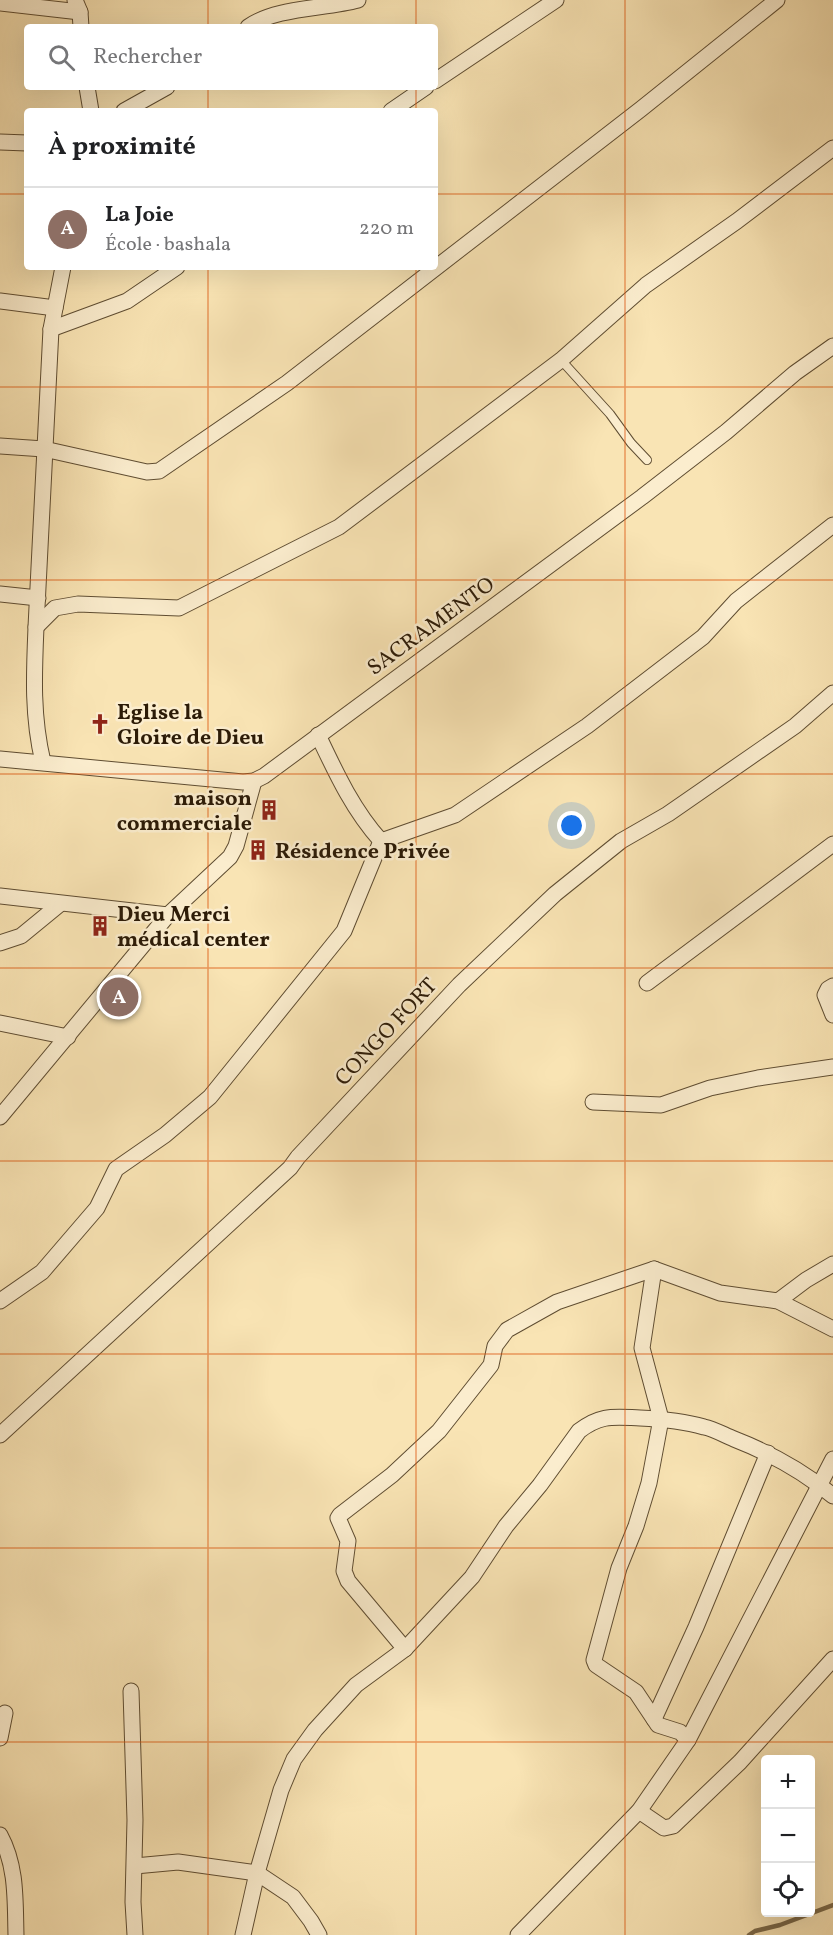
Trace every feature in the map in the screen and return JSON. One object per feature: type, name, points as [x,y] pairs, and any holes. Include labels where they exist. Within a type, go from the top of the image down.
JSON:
[{"type":"street","points":[[252,24],[283,14],[358,0]]},
{"type":"street","points":[[438,79],[556,0]]},
{"type":"street","points":[[438,266],[641,109],[777,0]]},
{"type":"street","points":[[0,3],[79,13]]},
{"type":"street","points":[[88,90],[90,108]]},
{"type":"street","points":[[129,108],[162,90]]},
{"type":"street","points":[[395,108],[422,90]]},
{"type":"street","points":[[0,142],[24,143]]},
{"type":"street","points":[[36,627],[55,608],[78,604],[179,608],[339,527],[561,360],[646,285],[738,221],[833,148]]},
{"type":"street","points":[[43,762],[35,728],[34,676],[51,329],[62,270]]},
{"type":"street","points":[[51,329],[127,301],[173,270]]},
{"type":"street","points":[[0,446],[44,449],[147,472],[159,471],[286,383],[432,270]]},
{"type":"street","points":[[0,301],[55,308]]},
{"type":"street","name":"SACRAMENTO","points":[[254,781],[264,776],[642,497],[726,432],[795,373],[833,346]]},
{"type":"street","points":[[0,1301],[42,1272],[97,1208],[116,1169],[165,1135],[210,1097],[344,932],[381,842],[455,815],[586,726],[703,637],[736,601],[833,525]]},
{"type":"street","points":[[0,594],[38,598]]},
{"type":"street","name":"CONGO FORT","points":[[0,1435],[290,1168],[298,1156],[459,985],[555,894],[621,841],[668,814],[795,726],[833,693]]},
{"type":"street","points":[[318,735],[340,783],[366,825],[381,842]]},
{"type":"street","points":[[0,759],[243,782],[254,781],[233,852],[168,915],[0,1117]]},
{"type":"street","points":[[647,983],[833,844]]},
{"type":"street","points":[[0,896],[168,915]]},
{"type":"street","points":[[0,943],[21,936],[60,904]]},
{"type":"street","points":[[833,986],[825,995],[833,1015]]},
{"type":"street","points":[[0,1023],[68,1037]]},
{"type":"street","points":[[593,1102],[660,1105],[710,1088],[833,1067]]},
{"type":"street","points":[[778,1301],[833,1264]]},
{"type":"street","points":[[654,1269],[642,1348],[661,1419],[650,1484],[619,1568],[594,1660],[596,1665],[636,1692],[658,1725],[680,1732],[688,1740]]},
{"type":"street","points":[[405,1649],[345,1576],[348,1541],[339,1522],[340,1515],[392,1475],[439,1431],[491,1365],[495,1346],[510,1327],[557,1302],[654,1269],[720,1293],[778,1301],[833,1329]]},
{"type":"street","points":[[243,1935],[280,1790],[294,1759],[315,1730],[356,1685],[405,1649],[472,1577],[506,1526],[540,1485],[579,1431],[599,1418],[661,1419],[705,1427],[768,1453],[833,1496]]},
{"type":"street","points":[[654,1719],[696,1627],[768,1453]]},
{"type":"street","points":[[518,1935],[639,1811],[688,1740],[833,1459]]},
{"type":"street","points":[[639,1811],[664,1828],[673,1826],[740,1762],[833,1659]]},
{"type":"street","points":[[131,1691],[135,1935]]},
{"type":"street","points":[[0,1738],[5,1713]]},
{"type":"street","points":[[0,1835],[8,1850],[13,1869],[16,1935]]},
{"type":"street","points":[[135,1866],[178,1862],[257,1874],[293,1897],[319,1935]]},
{"type":"lane","points":[[561,360],[610,414],[631,443],[647,460]]},
{"type":"waterway","points":[[749,1935],[833,1905]]},
{"type":"place","name":"Eglise la Gloire de Dieu","points":[[100,724]]},
{"type":"place","name":"maison commerciale","points":[[269,810]]},
{"type":"place","name":"Résidence Privée","points":[[258,850]]},
{"type":"place","name":"Dieu Merci médical center","points":[[100,926]]},
{"type":"place","name":"La Joie","points":[[119,997]]}]
